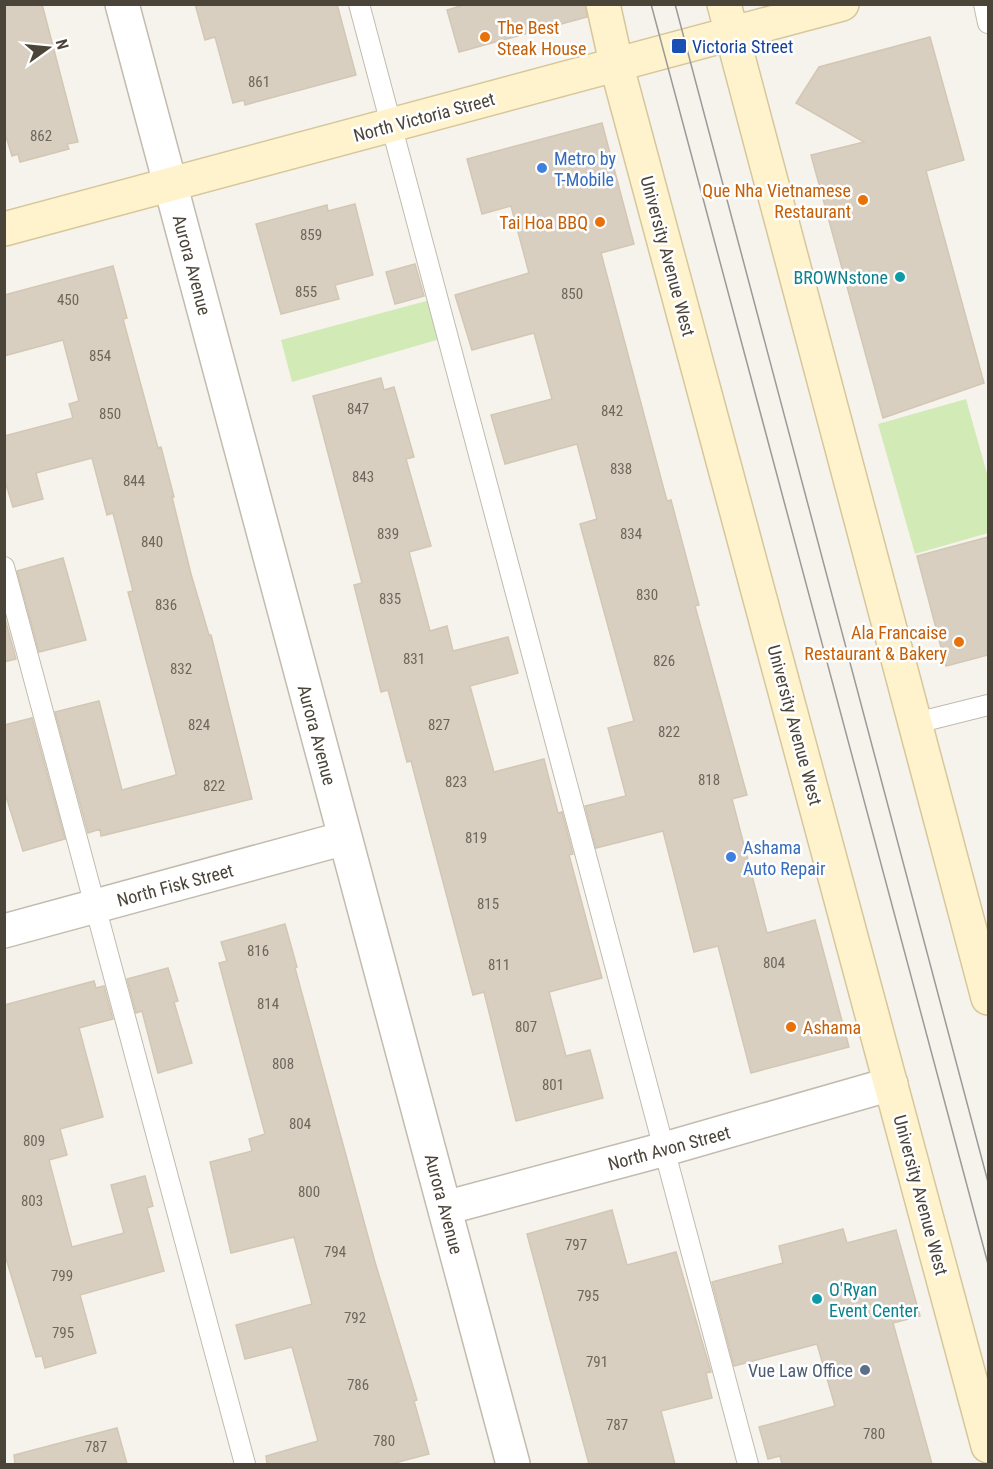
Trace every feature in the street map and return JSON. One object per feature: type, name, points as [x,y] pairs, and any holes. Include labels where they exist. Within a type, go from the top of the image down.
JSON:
[{"type":"main road","name":"University Avenue West","points":[[603,4],[617,66],[988,1446]]},
{"type":"main road","name":"North Victoria Street","points":[[4,229],[617,66],[728,19],[842,4]]},
{"type":"main road","points":[[728,19],[988,998]]},
{"type":"street","name":"Aurora Avenue","points":[[122,4],[513,1464]]},
{"type":"street","name":"North Fisk Street","points":[[4,931],[345,838]]},
{"type":"street","name":"North Avon Street","points":[[445,1208],[665,1149],[891,1084]]},
{"type":"lane","points":[[359,4],[748,1464]]},
{"type":"lane","points":[[984,4],[988,23]]},
{"type":"lane","points":[[4,567],[245,1464]]},
{"type":"lane","points":[[916,723],[988,705]]},
{"type":"green space","points":[[430,300],[440,339],[292,382],[281,340]]},
{"type":"green space","points":[[966,399],[988,477],[988,533],[915,554],[878,424]]},
{"type":"building","points":[[4,4],[42,4],[78,142],[67,144],[69,149],[20,162],[18,154],[12,156],[4,130]]},
{"type":"building","points":[[195,4],[337,4],[356,75],[245,105],[244,100],[233,103],[215,37],[205,40]]},
{"type":"building","name":"The Best Steak House","points":[[467,4],[585,4],[587,17],[459,52],[447,10]]},
{"type":"building","name":"BROWNstone","points":[[930,37],[964,160],[926,171],[984,383],[883,418],[811,155],[864,142],[796,103],[819,67]]},
{"type":"building","points":[[602,123],[634,244],[601,253],[667,501],[671,500],[699,605],[695,606],[747,795],[732,799],[767,933],[815,920],[849,1047],[751,1073],[718,946],[694,952],[663,831],[596,848],[585,806],[626,796],[608,728],[634,721],[580,524],[597,519],[577,444],[505,464],[491,415],[552,399],[534,333],[472,350],[455,295],[529,273],[511,206],[482,214],[467,159]]},
{"type":"building","points":[[355,204],[373,275],[335,285],[339,299],[281,314],[256,224],[327,205],[328,211]]},
{"type":"building","points":[[415,264],[424,296],[395,304],[386,272]]},
{"type":"building","points":[[113,266],[127,318],[123,319],[158,448],[161,447],[191,574],[209,635],[211,635],[252,799],[101,836],[100,829],[88,833],[55,712],[99,701],[122,790],[176,775],[176,773],[128,592],[133,591],[113,513],[107,515],[92,458],[36,473],[43,499],[13,507],[4,478],[4,436],[73,418],[69,404],[79,401],[63,340],[4,356],[4,295]]},
{"type":"building","points":[[381,378],[384,390],[394,387],[414,457],[406,459],[431,546],[409,552],[430,631],[447,626],[453,651],[508,637],[518,673],[470,686],[494,772],[544,759],[558,813],[562,812],[573,854],[569,855],[602,978],[549,992],[566,1056],[590,1050],[603,1098],[516,1121],[484,992],[473,995],[411,761],[407,762],[388,690],[381,692],[354,585],[362,583],[313,396]]},
{"type":"building","points":[[988,537],[988,655],[946,666],[917,556]]},
{"type":"building","points":[[63,558],[86,640],[39,652],[17,571]]},
{"type":"building","points":[[4,615],[16,659],[4,662]]},
{"type":"building","points":[[32,718],[65,839],[23,851],[4,790],[4,725]]},
{"type":"building","points":[[285,924],[375,1262],[417,1400],[414,1401],[429,1454],[391,1464],[267,1464],[266,1456],[318,1441],[292,1347],[245,1359],[236,1325],[312,1304],[294,1237],[231,1253],[210,1162],[252,1151],[249,1139],[265,1134],[219,963],[227,961],[221,942]]},
{"type":"building","points":[[168,968],[178,1001],[174,1002],[192,1063],[158,1073],[142,1011],[136,1013],[127,979]]},
{"type":"building","points":[[94,981],[96,988],[104,986],[113,1019],[79,1028],[103,1117],[60,1129],[67,1155],[49,1160],[72,1247],[124,1233],[111,1185],[145,1176],[153,1206],[147,1208],[164,1271],[80,1295],[96,1353],[45,1368],[42,1356],[36,1357],[4,1252],[4,1005]]},
{"type":"building","points":[[612,1210],[627,1265],[676,1252],[711,1372],[706,1373],[712,1398],[661,1411],[675,1464],[589,1464],[527,1234]]},
{"type":"building","points":[[843,1229],[847,1243],[896,1230],[920,1316],[893,1323],[932,1464],[782,1464],[780,1456],[768,1459],[759,1427],[835,1406],[817,1344],[734,1366],[712,1282],[783,1263],[779,1246]]},
{"type":"building","points":[[117,1428],[127,1464],[15,1464],[14,1455]]},
{"type":"tram line","points":[[651,4],[988,1264]]},
{"type":"tram line","points":[[675,4],[988,1182]]},
{"type":"place","name":"The Best Steak House","points":[[485,37]]},
{"type":"place","name":"Victoria Street","points":[[679,46]]},
{"type":"place","name":"Metro by T-Mobile","points":[[542,168]]},
{"type":"place","name":"Que Nha Vietnamese Restaurant","points":[[863,200]]},
{"type":"place","name":"Tai Hoa BBQ","points":[[600,222]]},
{"type":"place","name":"BROWNstone","points":[[900,277]]},
{"type":"place","name":"Ala Francaise Restaurant & Bakery","points":[[959,642]]},
{"type":"place","name":"Ashama Auto Repair","points":[[731,857]]},
{"type":"place","name":"Ashama","points":[[791,1027]]},
{"type":"place","name":"O'Ryan Event Center","points":[[817,1299]]},
{"type":"place","name":"Vue Law Office","points":[[865,1370]]}]
